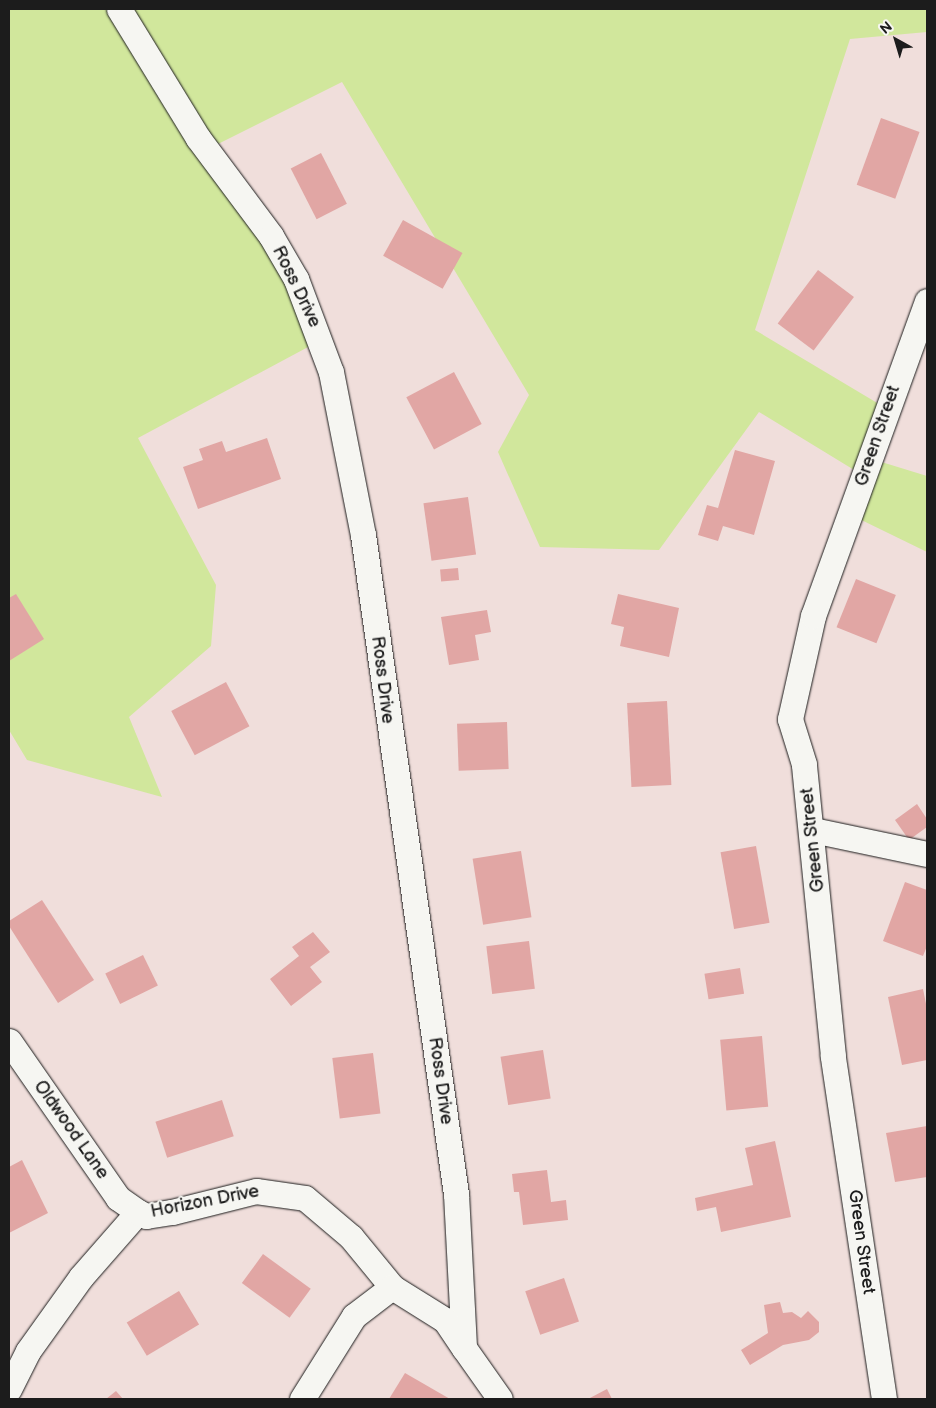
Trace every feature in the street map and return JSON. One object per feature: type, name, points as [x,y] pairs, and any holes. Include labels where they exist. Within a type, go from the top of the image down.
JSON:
[{"type":"street","name":"Ross Drive","points":[[119,9],[198,138],[271,236],[296,279],[331,372],[363,535],[456,1194],[464,1348]]},
{"type":"street","name":"Green Street","points":[[884,1399],[833,1056],[813,830],[804,764],[790,719],[799,670],[813,616],[927,301]]},
{"type":"street","points":[[813,830],[927,854]]},
{"type":"street","name":"Oldwood Lane","points":[[9,1041],[118,1198],[138,1212]]},
{"type":"street","name":"Horizon Drive","points":[[9,1388],[28,1351],[81,1277],[138,1212],[146,1216],[172,1212],[256,1191],[305,1198],[351,1237],[392,1287],[445,1320],[464,1348]]},
{"type":"street","points":[[302,1399],[354,1316],[392,1287]]},
{"type":"street","points":[[464,1348],[500,1399]]},
{"type":"green space","points":[[9,9],[927,9],[927,32],[850,39],[755,330],[894,413],[875,460],[927,476],[927,552],[847,513],[864,476],[759,412],[659,550],[540,547],[498,452],[529,395],[342,82],[214,146],[323,339],[138,438],[216,585],[211,646],[129,717],[162,797],[27,760],[9,730]]},
{"type":"building","points":[[881,118],[920,132],[895,199],[857,185]]},
{"type":"building","points":[[321,153],[347,204],[317,219],[291,168]]},
{"type":"building","points":[[403,220],[462,253],[443,289],[383,256]]},
{"type":"building","points":[[818,270],[854,297],[814,351],[778,324]]},
{"type":"building","points":[[454,372],[482,424],[434,449],[406,397]]},
{"type":"building","points":[[267,438],[281,479],[198,509],[183,467],[203,460],[199,449],[222,441],[226,452]]},
{"type":"building","points":[[735,450],[775,461],[754,535],[723,526],[718,541],[698,535],[707,505],[718,508]]},
{"type":"building","points":[[468,497],[476,554],[432,561],[423,503]]},
{"type":"building","points":[[458,568],[459,580],[441,582],[440,570]]},
{"type":"building","points":[[856,579],[896,595],[876,643],[837,627]]},
{"type":"building","points":[[16,594],[44,639],[9,661],[9,598]]},
{"type":"building","points":[[618,594],[679,608],[669,657],[620,646],[624,627],[611,624]]},
{"type":"building","points":[[487,610],[491,632],[475,635],[479,660],[449,665],[441,617]]},
{"type":"building","points":[[226,682],[249,726],[195,755],[171,711]]},
{"type":"building","points":[[667,701],[671,785],[631,787],[627,703]]},
{"type":"building","points":[[507,722],[509,769],[459,771],[457,724]]},
{"type":"building","points":[[917,804],[927,819],[927,827],[909,840],[895,820]]},
{"type":"building","points":[[756,846],[770,923],[734,929],[721,852]]},
{"type":"building","points":[[521,851],[531,917],[483,925],[473,859]]},
{"type":"building","points":[[905,882],[927,890],[927,946],[923,956],[883,941]]},
{"type":"building","points":[[42,900],[94,980],[58,1003],[9,926],[9,921]]},
{"type":"building","points":[[313,932],[330,952],[310,967],[322,982],[291,1006],[270,979],[299,956],[292,947]]},
{"type":"building","points":[[529,941],[535,989],[492,994],[486,946]]},
{"type":"building","points":[[143,955],[158,986],[120,1004],[105,973]]},
{"type":"building","points":[[740,968],[744,994],[709,999],[704,974]]},
{"type":"building","points":[[923,989],[927,1009],[927,1060],[902,1065],[888,997]]},
{"type":"building","points":[[762,1036],[768,1107],[726,1110],[720,1040]]},
{"type":"building","points":[[543,1050],[551,1098],[508,1105],[501,1057]]},
{"type":"building","points":[[373,1053],[380,1114],[340,1119],[332,1058]]},
{"type":"building","points":[[222,1100],[234,1136],[167,1158],[155,1122]]},
{"type":"building","points":[[927,1126],[927,1177],[895,1182],[886,1133]]},
{"type":"building","points":[[775,1141],[791,1217],[721,1232],[716,1207],[697,1211],[695,1198],[753,1185],[745,1148]]},
{"type":"building","points":[[22,1160],[48,1213],[9,1233],[9,1167]]},
{"type":"building","points":[[547,1170],[551,1202],[566,1200],[568,1220],[523,1225],[519,1192],[514,1192],[512,1174]]},
{"type":"building","points":[[263,1254],[311,1289],[290,1318],[242,1283]]},
{"type":"building","points":[[564,1278],[579,1321],[540,1335],[525,1291]]},
{"type":"building","points":[[179,1291],[199,1324],[147,1356],[127,1322]]},
{"type":"building","points":[[780,1302],[783,1313],[792,1312],[801,1318],[808,1311],[819,1322],[819,1332],[809,1340],[783,1345],[750,1365],[741,1350],[768,1333],[764,1305]]},
{"type":"building","points":[[405,1373],[450,1399],[389,1399]]},
{"type":"building","points":[[607,1389],[612,1399],[588,1399]]},
{"type":"building","points":[[116,1391],[123,1399],[106,1399]]}]
